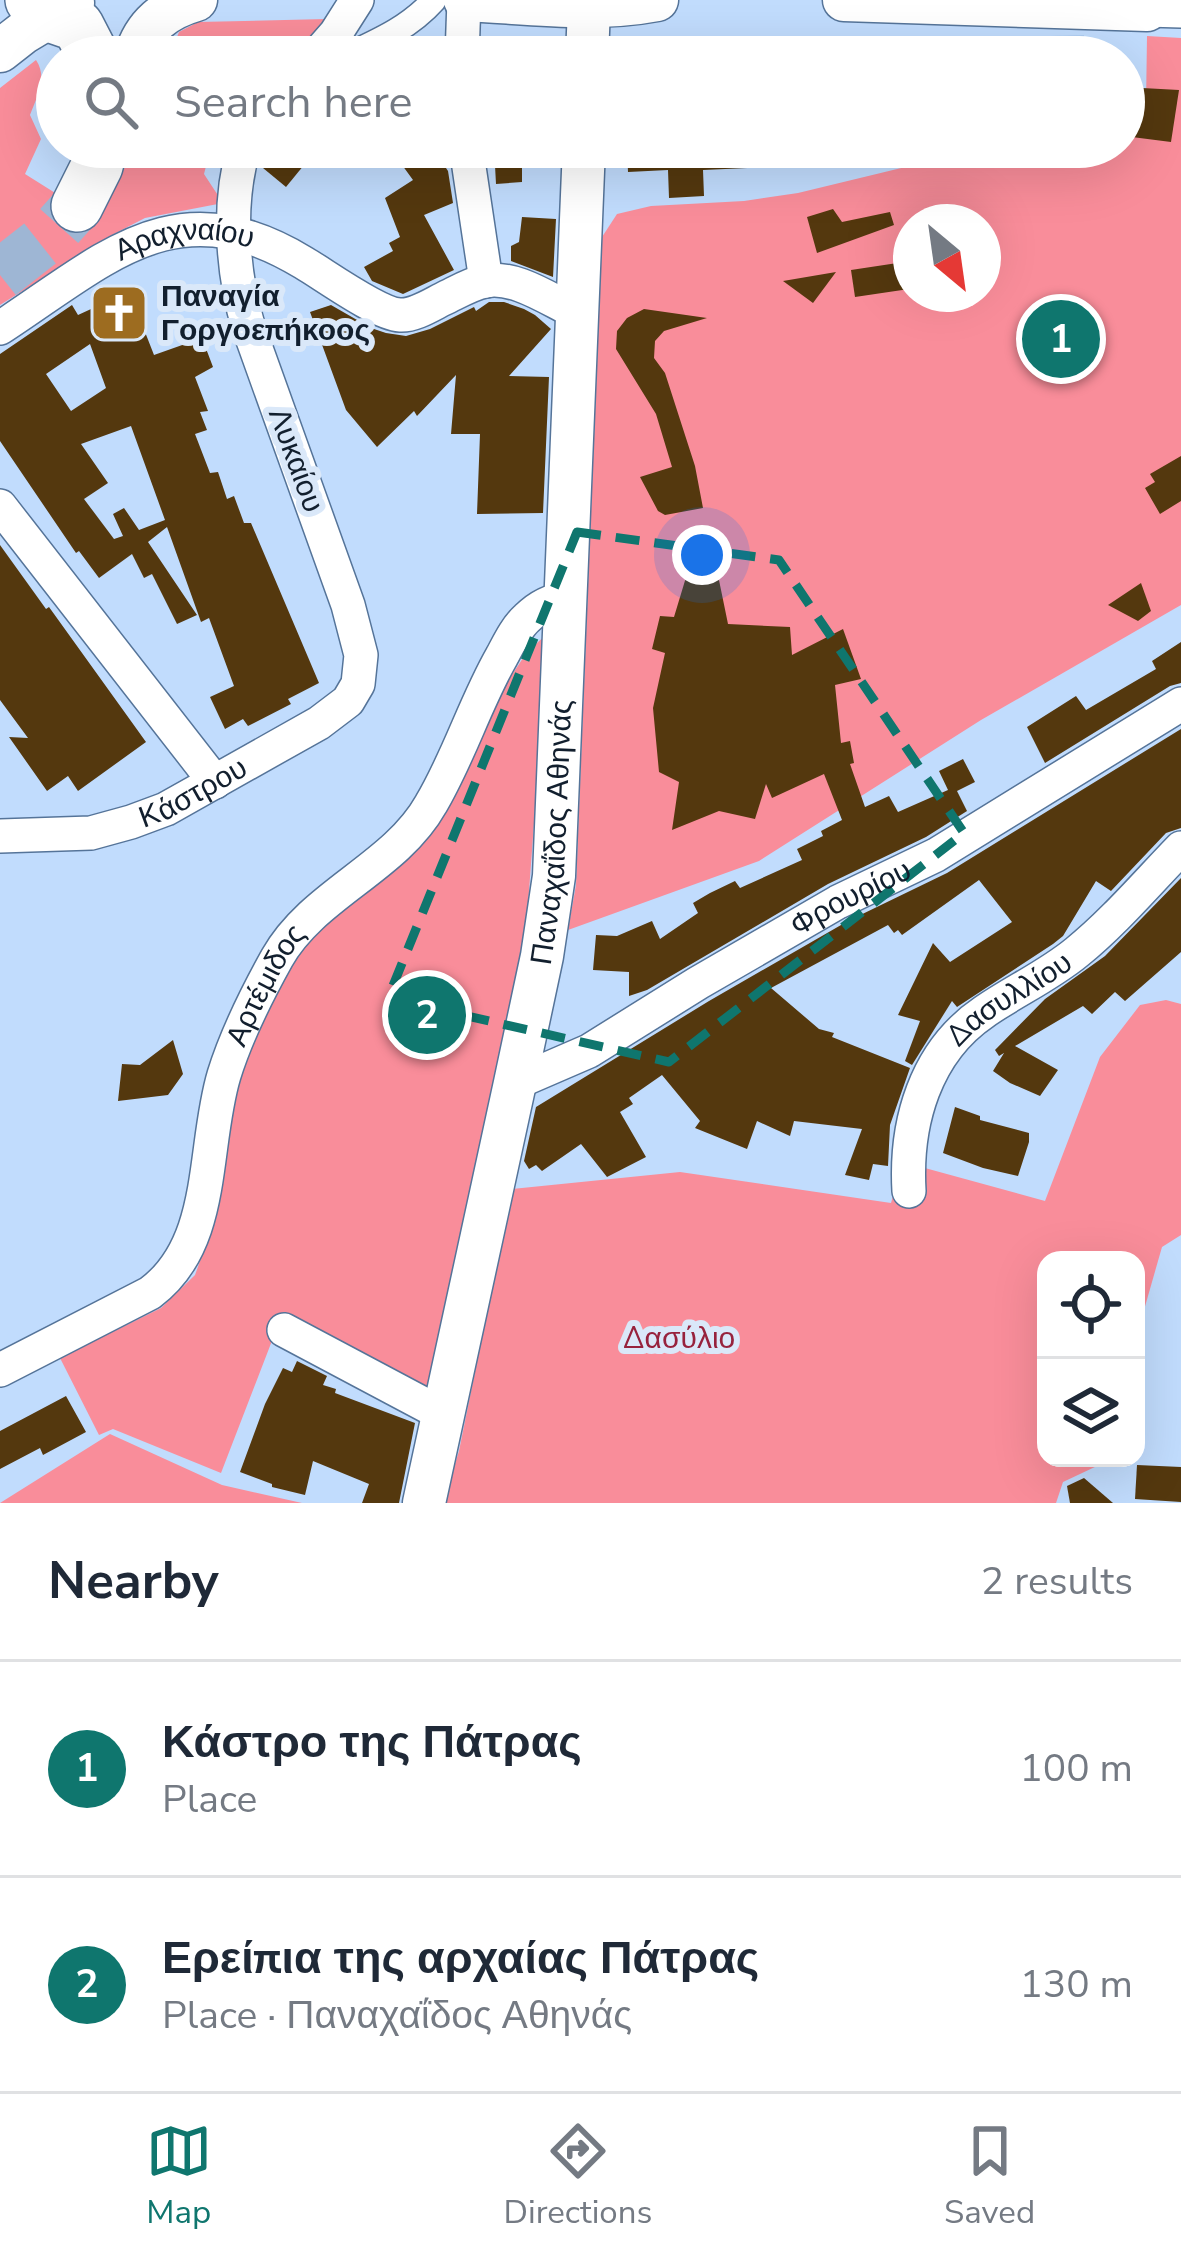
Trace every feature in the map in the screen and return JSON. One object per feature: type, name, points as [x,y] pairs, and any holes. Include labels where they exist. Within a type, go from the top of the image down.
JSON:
[{"type":"main road","points":[[54,19],[78,26],[83,36]]},
{"type":"main road","points":[[64,181],[93,168]]},
{"type":"street","points":[[144,36],[155,20],[196,0]]},
{"type":"street","points":[[333,36],[357,0]]},
{"type":"street","points":[[389,36],[418,18],[434,0]]},
{"type":"street","points":[[463,36],[465,0],[589,7],[657,0]]},
{"type":"street","points":[[844,0],[1159,7]]},
{"type":"street","points":[[588,36],[589,7]]},
{"type":"street","points":[[0,51],[54,19]]},
{"type":"street","name":"Λυκαίου","points":[[238,168],[235,234],[244,315],[348,605],[361,655],[358,684]]},
{"type":"street","points":[[469,168],[486,281],[512,283],[578,313]]},
{"type":"street","name":"Παναχαΐδος Αθηνάς","points":[[424,1503],[542,956],[554,875],[583,168]]},
{"type":"street","name":"Αραχναίου","points":[[0,328],[151,236],[194,228],[250,237],[290,254],[379,308],[401,315],[486,281]]},
{"type":"street","points":[[0,506],[215,782]]},
{"type":"street","name":"Αρτέμιδος","points":[[0,1370],[150,1293],[183,1260],[196,1229],[225,1072],[278,958],[308,921],[422,819],[517,630],[543,605],[567,598]]},
{"type":"street","name":"Κάστρου","points":[[0,836],[109,829],[166,808],[338,711],[358,684]]},
{"type":"street","name":"Φρουρίου","points":[[515,1083],[604,1042],[838,902],[936,855],[1181,704]]},
{"type":"street","name":"Δασυλλίου","points":[[909,1191],[909,1144],[916,1106],[950,1043],[979,1015],[1078,952],[1181,848]]},
{"type":"street","points":[[284,1330],[444,1415]]},
{"type":"highlighted area","points":[[577,532],[779,560],[964,833],[669,1062],[388,998]]},
{"type":"green space","points":[[326,19],[314,36],[177,36],[198,22]]},
{"type":"green space","points":[[1147,36],[1181,38],[1181,605],[981,720],[759,861],[568,930],[576,885],[602,237],[617,214],[651,206],[798,193],[901,168],[1145,168]]},
{"type":"green space","points":[[36,60],[36,99],[30,115],[36,128],[36,150],[25,174],[95,218],[125,168],[206,168],[204,174],[223,203],[145,218],[0,305],[0,88]]},
{"type":"green space","points":[[548,633],[526,932],[432,1395],[280,1320],[221,1473],[113,1429],[99,1435],[60,1358],[161,1308],[195,1275],[204,1250],[228,1116],[263,1018],[296,958],[527,652]]},
{"type":"green space","name":"Δασύλιο","points":[[1166,1000],[1181,1004],[1181,1235],[1162,1247],[1145,1306],[1145,1251],[1037,1251],[1037,1467],[1095,1467],[1063,1482],[1056,1503],[443,1503],[459,1451],[512,1189],[680,1172],[891,1203],[903,1162],[1045,1201],[1100,1057],[1140,1005]]},
{"type":"green space","points":[[110,1434],[222,1485],[302,1503],[0,1503]]},
{"type":"building","points":[[1145,88],[1179,90],[1171,142],[1145,139]]},
{"type":"building","points":[[263,168],[302,168],[286,187]]},
{"type":"building","points":[[404,168],[448,171],[453,203],[424,215],[454,270],[403,294],[372,281],[364,267],[393,251],[389,243],[400,237],[385,198],[413,180]]},
{"type":"building","points":[[495,168],[522,168],[522,182],[496,184]]},
{"type":"building","points":[[628,168],[747,168],[703,170],[704,196],[669,198],[668,170],[628,172]]},
{"type":"building","points":[[833,209],[842,222],[890,212],[893,225],[817,253],[807,217]]},
{"type":"building","points":[[522,217],[556,219],[553,277],[511,261],[511,246],[519,242]]},
{"type":"building","points":[[893,264],[893,291],[855,297],[851,270]]},
{"type":"building","points":[[836,272],[813,303],[783,281]]},
{"type":"building","points":[[115,298],[119,306],[129,302],[154,355],[202,338],[213,367],[195,377],[208,411],[200,412],[207,430],[195,434],[210,473],[218,472],[227,499],[234,496],[244,523],[251,523],[319,683],[248,726],[243,719],[225,729],[210,697],[234,686],[209,618],[201,622],[167,527],[148,542],[197,615],[177,624],[152,574],[144,578],[132,554],[99,578],[76,553],[0,441],[0,354],[72,305],[78,315]],"holes":[[[90,344],[106,388],[71,411],[46,374]],[[131,426],[165,520],[139,530],[124,508],[113,514],[123,536],[114,539],[84,499],[108,483],[81,444]]]},
{"type":"building","points":[[489,302],[524,309],[551,329],[509,376],[549,377],[543,513],[477,514],[480,434],[451,434],[456,375],[417,416],[414,411],[377,447],[346,410],[310,312],[331,305],[371,328],[406,336]]},
{"type":"building","points":[[644,309],[707,318],[664,331],[655,341],[654,358],[665,373],[695,466],[703,508],[665,515],[658,511],[640,477],[672,467],[656,414],[616,349],[617,331],[627,318]]},
{"type":"building","points":[[1181,456],[1181,501],[1160,514],[1145,488],[1155,482],[1150,474]]},
{"type":"building","points":[[0,545],[146,742],[78,791],[68,776],[47,791],[9,737],[28,738],[0,700]]},
{"type":"building","points":[[712,546],[728,624],[790,627],[792,655],[843,629],[861,679],[835,685],[841,743],[850,741],[854,763],[850,764],[865,807],[889,796],[898,812],[948,790],[939,771],[963,759],[975,782],[957,791],[967,811],[926,837],[828,884],[629,996],[629,972],[593,970],[596,935],[617,936],[652,921],[660,939],[698,913],[693,903],[735,881],[740,888],[802,860],[797,849],[842,820],[824,774],[772,798],[766,784],[755,819],[719,811],[672,830],[679,782],[659,772],[653,708],[665,653],[652,649],[660,616],[674,617],[687,574]]},
{"type":"building","points":[[1141,583],[1151,611],[1138,621],[1108,605]]},
{"type":"building","points":[[1181,642],[1181,683],[1045,763],[1027,727],[1076,696],[1086,710],[1156,669],[1152,661]]},
{"type":"building","points":[[1181,729],[1181,828],[1166,833],[1111,891],[1096,881],[1063,936],[1053,944],[957,1007],[952,1001],[912,1065],[905,1061],[920,1021],[898,1015],[933,943],[950,962],[1012,922],[979,880],[902,935],[888,925],[771,988],[819,1029],[834,1033],[832,1037],[910,1068],[890,1125],[888,1166],[873,1164],[869,1180],[845,1175],[862,1129],[794,1121],[790,1136],[757,1121],[747,1149],[695,1128],[700,1121],[662,1075],[629,1098],[633,1104],[620,1112],[646,1157],[607,1177],[581,1144],[542,1171],[536,1165],[529,1169],[524,1161],[536,1107],[848,921],[947,873]]},
{"type":"building","points":[[1181,878],[1181,952],[1125,1001],[1115,992],[1092,1014],[1083,1006],[1015,1046],[1058,1070],[1040,1096],[993,1071],[1004,1053],[999,1056],[995,1050],[1045,999],[1105,956]]},
{"type":"building","points":[[173,1040],[183,1074],[168,1095],[118,1101],[122,1064],[140,1065]]},
{"type":"building","points":[[955,1107],[980,1120],[1029,1133],[1018,1176],[943,1153]]},
{"type":"building","points":[[297,1361],[327,1376],[323,1385],[336,1389],[335,1393],[415,1423],[399,1503],[362,1503],[369,1484],[313,1461],[305,1495],[240,1472],[283,1368],[292,1372]]},
{"type":"building","points":[[66,1396],[86,1432],[43,1455],[40,1448],[0,1469],[0,1431]]},
{"type":"building","points":[[1137,1467],[1181,1467],[1181,1502],[1135,1499]]},
{"type":"building","points":[[1084,1478],[1113,1503],[1070,1503],[1067,1486]]},
{"type":"tunnel","points":[[0,275],[52,234],[77,206]]},
{"type":"place","name":"Παναγία Γοργοεπήκοος","points":[[119,313]]},
{"type":"place","name":"Κάστρο της Πάτρας","points":[[1061,339]]},
{"type":"place","name":"Ερείπια της αρχαίας Πάτρας","points":[[427,1015]]}]
